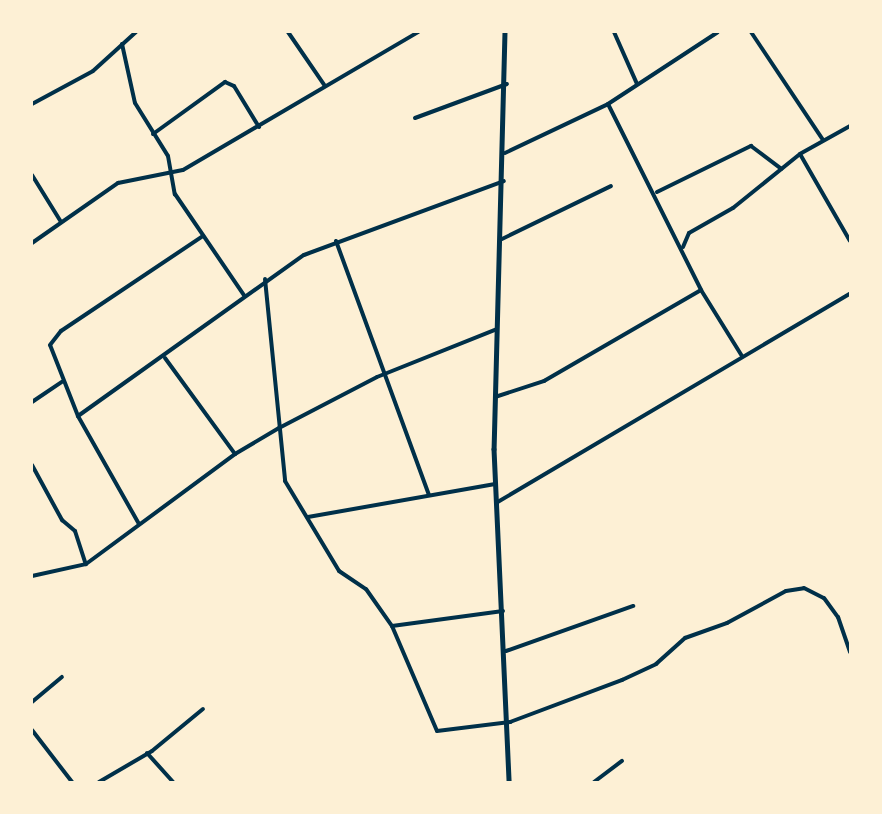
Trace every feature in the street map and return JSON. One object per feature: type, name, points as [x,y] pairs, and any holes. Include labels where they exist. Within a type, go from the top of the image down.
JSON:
[{"type":"street","points":[[32,104],[93,71],[136,32]]},
{"type":"street","points":[[288,32],[325,86]]},
{"type":"street","points":[[32,243],[118,183],[171,173],[260,127],[418,32]]},
{"type":"street","points":[[505,32],[507,84],[505,153],[494,397],[495,484],[510,722],[509,783]]},
{"type":"street","points":[[614,32],[637,84]]},
{"type":"street","points":[[505,153],[608,104],[717,32]]},
{"type":"street","points":[[751,32],[823,140]]},
{"type":"street","points":[[122,44],[135,103],[153,134],[171,173],[175,194],[244,295]]},
{"type":"street","points":[[153,134],[225,82],[234,86],[260,127]]},
{"type":"street","points":[[415,118],[507,84]]},
{"type":"street","points":[[608,104],[657,192],[701,290],[742,356]]},
{"type":"street","points":[[682,248],[689,233],[733,208],[800,154],[850,126]]},
{"type":"street","points":[[657,192],[751,146],[781,169]]},
{"type":"street","points":[[800,154],[850,241]]},
{"type":"street","points":[[32,175],[61,222]]},
{"type":"street","points":[[78,416],[165,358],[265,279],[336,241],[504,181]]},
{"type":"street","points":[[502,239],[611,186]]},
{"type":"street","points":[[139,524],[78,416],[62,382],[51,352],[53,338],[203,236]]},
{"type":"street","points":[[336,241],[387,372],[429,495]]},
{"type":"street","points":[[265,279],[282,473],[339,571],[361,584],[392,626],[437,730],[510,722],[622,680],[656,664],[685,638],[728,623],[786,591],[804,588],[824,598],[838,617],[850,652]]},
{"type":"street","points":[[494,397],[544,381],[701,290]]},
{"type":"street","points":[[496,502],[850,294]]},
{"type":"street","points":[[32,576],[86,564],[235,454],[279,428],[387,372],[497,329]]},
{"type":"street","points":[[165,358],[235,454]]},
{"type":"street","points":[[32,402],[62,382]]},
{"type":"street","points":[[32,465],[62,520],[75,531],[86,564]]},
{"type":"street","points":[[308,517],[495,484]]},
{"type":"street","points":[[506,651],[633,606]]},
{"type":"street","points":[[392,626],[503,610]]},
{"type":"street","points":[[32,702],[62,677]]},
{"type":"street","points":[[99,783],[147,753],[203,709]]},
{"type":"street","points":[[32,730],[72,783]]},
{"type":"street","points":[[147,753],[173,783]]},
{"type":"street","points":[[594,783],[622,761]]}]
